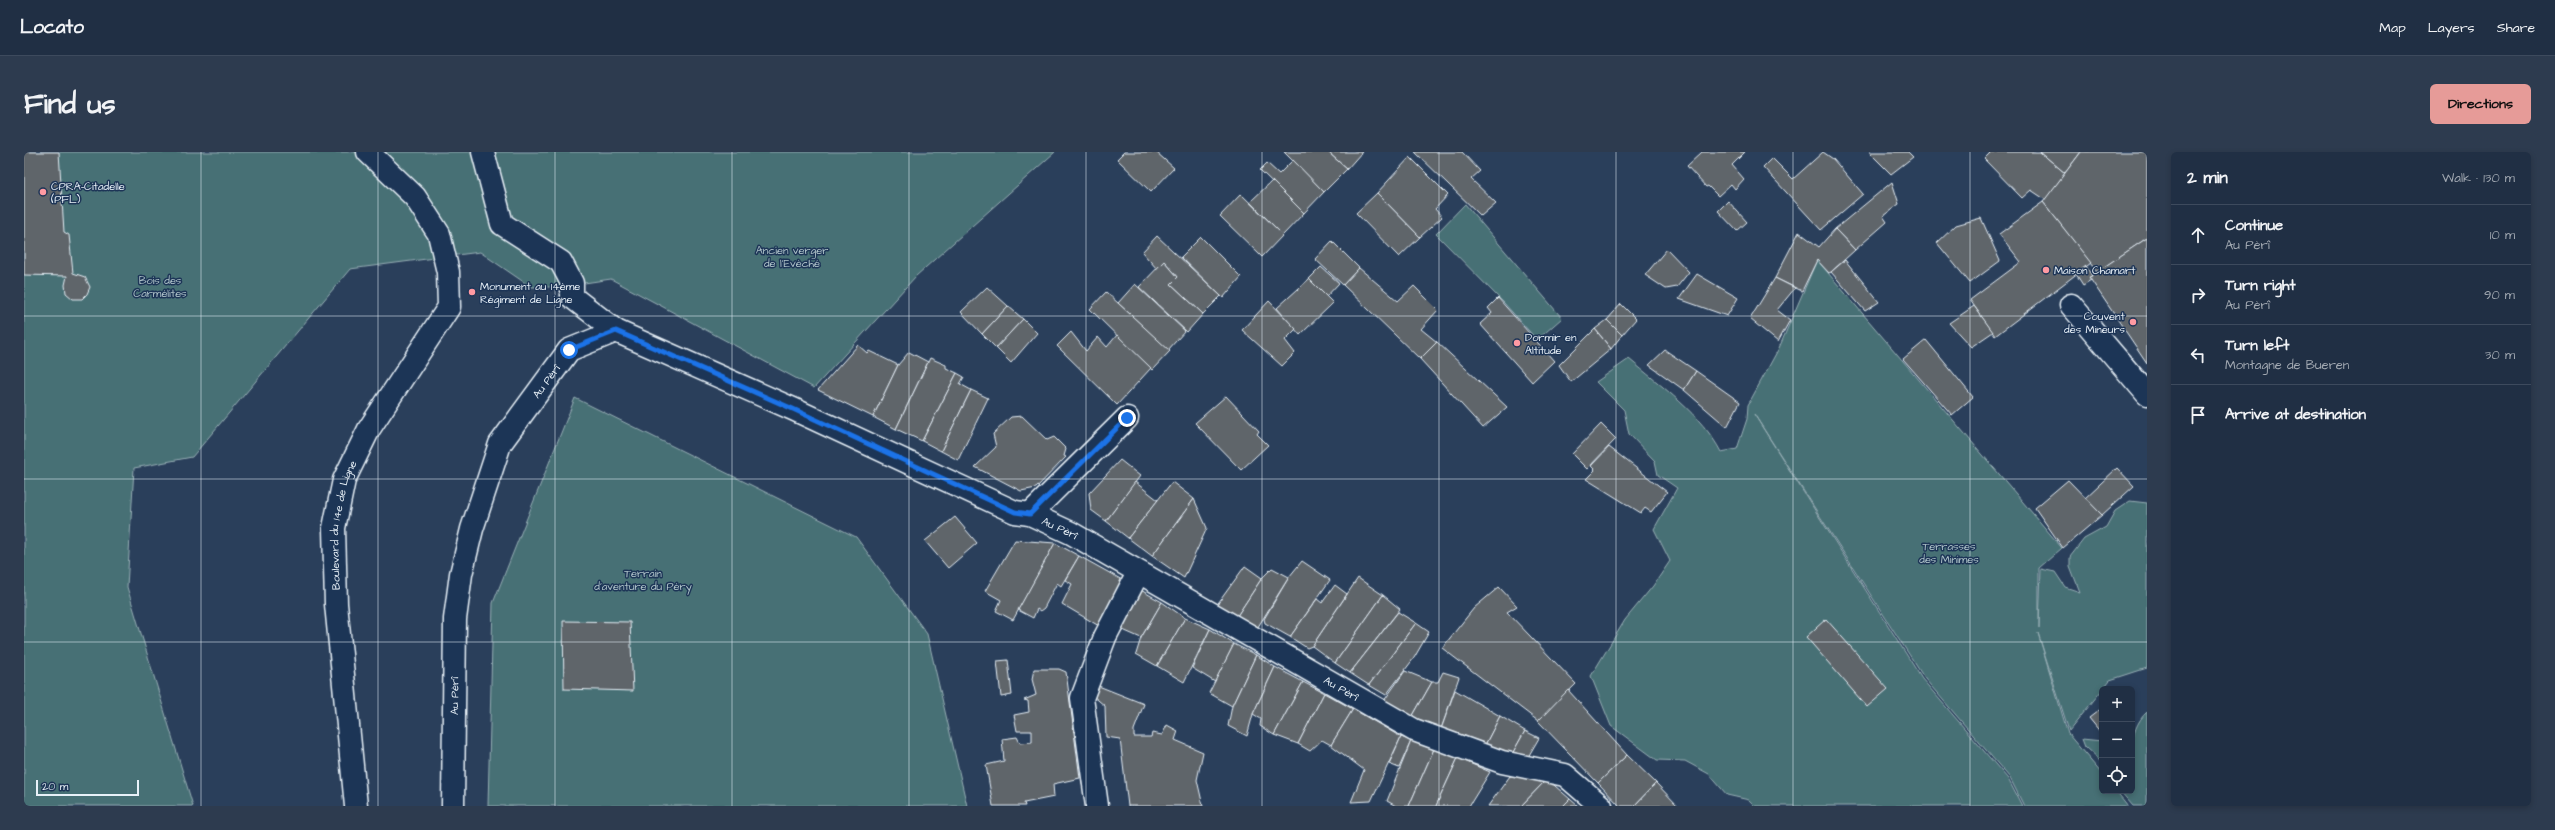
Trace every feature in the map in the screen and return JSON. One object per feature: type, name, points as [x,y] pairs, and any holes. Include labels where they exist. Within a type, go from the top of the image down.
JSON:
[{"type":"street","name":"Boulevard du 14e de Ligne","points":[[356,806],[336,604],[334,528],[344,480],[370,429],[449,307],[448,272],[439,234],[415,197],[368,152]]},
{"type":"street","points":[[483,152],[502,224],[561,262],[572,283],[572,297],[616,331]]},
{"type":"street","points":[[2071,305],[2147,394]]},
{"type":"street","name":"Au Pèrî","points":[[453,806],[455,619],[461,574],[472,529],[500,444],[569,350],[616,331],[793,409],[1015,512],[1030,514],[1071,533],[1414,730],[1502,762],[1565,775],[1601,806]]},
{"type":"street","points":[[1030,514],[1127,418]]},
{"type":"street","points":[[1097,806],[1082,698],[1106,637],[1138,572]]},
{"type":"green space","name":"Bois des Carmélites","points":[[24,152],[1055,152],[916,276],[814,388],[611,279],[558,287],[531,287],[480,252],[350,269],[192,457],[134,468],[127,587],[193,806],[24,806]]},
{"type":"green space","points":[[1465,204],[1562,318],[1537,340],[1504,303],[1436,234]]},
{"type":"green space","name":"Terrasses des Minimes","points":[[1817,260],[2062,548],[2039,568],[2039,628],[2041,569],[2055,572],[2065,587],[2080,592],[2070,566],[2070,557],[2084,539],[2106,527],[2115,511],[2130,501],[2147,503],[2147,668],[2110,680],[2105,686],[2099,686],[2099,694],[2069,731],[2038,633],[2068,734],[2099,770],[2099,794],[2118,794],[2128,806],[2024,806],[2010,778],[1925,679],[1754,414],[1922,679],[2008,779],[2022,806],[1755,806],[1749,800],[1727,795],[1709,774],[1685,761],[1657,760],[1611,726],[1591,676],[1625,620],[1653,586],[1670,561],[1654,529],[1677,488],[1658,475],[1655,461],[1629,434],[1624,410],[1596,382],[1629,359],[1692,413],[1713,438],[1721,452],[1737,449],[1747,419],[1748,405],[1779,348]]},
{"type":"green space","name":"Terrain d'aventure du Péry","points":[[575,398],[856,537],[927,634],[967,806],[488,806],[493,603]]},
{"type":"green space","points":[[2147,712],[2147,806],[2133,806],[2123,794],[2135,794],[2135,732],[2140,720]]},
{"type":"green space","points":[[2082,739],[2099,741],[2099,760],[2085,747]]},
{"type":"building","name":"CPRA-Citadelle (PFL)","points":[[24,152],[59,152],[64,232],[69,235],[73,273],[85,277],[90,287],[87,294],[82,299],[73,299],[66,293],[65,285],[67,276],[24,275]]},
{"type":"building","points":[[1124,152],[1156,152],[1174,168],[1151,192],[1117,159]]},
{"type":"building","points":[[1284,152],[1328,152],[1347,169],[1324,192]]},
{"type":"building","points":[[1328,152],[1362,152],[1347,169]]},
{"type":"building","points":[[1415,152],[1462,152],[1480,171],[1471,179],[1496,203],[1481,216]]},
{"type":"building","points":[[1702,152],[1745,152],[1732,165],[1744,179],[1735,189],[1731,184],[1718,196],[1708,186],[1706,187],[1687,166]]},
{"type":"building","points":[[1823,152],[1833,159],[1863,194],[1821,230],[1763,167],[1772,158],[1793,179]]},
{"type":"building","points":[[1869,152],[1908,152],[1913,157],[1891,174]]},
{"type":"building","points":[[1991,152],[2040,152],[2065,173],[2046,200],[2031,190],[2022,198],[1984,159]]},
{"type":"building","points":[[2040,152],[2081,152],[2065,173]]},
{"type":"building","points":[[2081,152],[2147,152],[2147,238],[2097,272],[2043,202]]},
{"type":"building","points":[[1410,157],[1448,195],[1435,209],[1442,217],[1420,237],[1377,193]]},
{"type":"building","points":[[1293,160],[1324,192],[1304,213],[1260,170],[1267,163],[1279,174]]},
{"type":"building","points":[[1272,181],[1304,213],[1283,235],[1250,202]]},
{"type":"building","points":[[1892,182],[1899,204],[1883,216],[1887,222],[1855,250],[1835,229]]},
{"type":"building","points":[[1377,193],[1420,237],[1399,257],[1356,213]]},
{"type":"building","points":[[1241,194],[1283,235],[1262,257],[1220,216]]},
{"type":"building","points":[[1728,201],[1747,222],[1737,231],[1718,211]]},
{"type":"building","name":"Maison Chamart","points":[[2043,202],[2091,263],[1995,336],[1970,300],[2021,262],[1999,234]]},
{"type":"building","points":[[1981,218],[2000,261],[1970,283],[1937,243],[1956,225]]},
{"type":"building","points":[[1835,229],[1855,250],[1831,272],[1829,273],[1817,260],[1802,291],[1775,278],[1799,232],[1819,247]]},
{"type":"building","points":[[1157,236],[1221,296],[1203,314],[1171,284],[1178,277],[1164,261],[1157,269],[1142,252]]},
{"type":"building","points":[[1201,237],[1241,277],[1223,298],[1181,257]]},
{"type":"building","name":"Couvent des Mineurs","points":[[2147,238],[2147,363],[2089,277]]},
{"type":"building","points":[[1332,241],[1359,268],[1343,285],[1315,259]]},
{"type":"building","points":[[1667,249],[1689,272],[1677,287],[1666,289],[1645,275]]},
{"type":"building","points":[[1845,260],[1879,302],[1865,311],[1831,272]]},
{"type":"building","points":[[1164,261],[1178,277],[1171,284],[1203,314],[1187,332],[1139,287]]},
{"type":"building","points":[[2086,266],[2092,276],[2089,277],[2091,280],[2083,285],[2076,274]]},
{"type":"building","points":[[1321,267],[1339,283],[1326,297],[1309,279]]},
{"type":"building","points":[[1359,268],[1398,301],[1414,286],[1438,310],[1421,329],[1437,342],[1420,359],[1343,285]]},
{"type":"building","points":[[1697,274],[1738,298],[1727,316],[1679,299]]},
{"type":"building","points":[[1775,278],[1795,288],[1777,310],[1790,320],[1778,342],[1750,319]]},
{"type":"building","points":[[1309,279],[1333,303],[1300,335],[1277,308]]},
{"type":"building","points":[[1135,284],[1185,331],[1168,350],[1118,303]]},
{"type":"building","points":[[987,287],[1008,306],[982,334],[961,312]]},
{"type":"building","points":[[1106,292],[1170,351],[1152,370],[1090,309]]},
{"type":"building","points":[[1498,298],[1554,361],[1532,382],[1480,324],[1492,313],[1488,308]]},
{"type":"building","points":[[1269,301],[1296,329],[1285,340],[1295,353],[1282,366],[1242,330]]},
{"type":"building","points":[[1621,304],[1636,319],[1622,335],[1607,320]]},
{"type":"building","points":[[1008,306],[1023,319],[996,348],[982,334]]},
{"type":"building","points":[[1974,306],[1993,332],[1971,347],[1949,323]]},
{"type":"building","points":[[1023,319],[1037,333],[1011,363],[996,348]]},
{"type":"building","points":[[1607,320],[1622,335],[1611,349],[1595,329]]},
{"type":"building","points":[[1595,329],[1611,349],[1571,382],[1559,365]]},
{"type":"building","points":[[1071,332],[1086,351],[1098,337],[1107,347],[1117,335],[1151,368],[1117,405],[1057,346]]},
{"type":"building","points":[[1926,340],[1973,397],[1952,415],[1903,359]]},
{"type":"building","points":[[1437,342],[1507,407],[1483,428],[1420,359]]},
{"type":"building","points":[[858,345],[867,353],[869,351],[898,365],[873,417],[818,390]]},
{"type":"building","points":[[1665,350],[1696,371],[1684,390],[1649,365]]},
{"type":"building","points":[[909,352],[928,362],[896,429],[873,417],[898,365]]},
{"type":"building","points":[[930,358],[946,365],[946,368],[957,373],[922,441],[896,429]]},
{"type":"building","points":[[1696,371],[1740,402],[1727,427],[1684,390]]},
{"type":"building","points":[[957,373],[964,377],[960,384],[971,390],[941,451],[922,441]]},
{"type":"building","points":[[971,390],[988,398],[958,460],[941,451]]},
{"type":"building","points":[[1226,396],[1259,431],[1257,434],[1268,445],[1241,470],[1195,423]]},
{"type":"building","points":[[1022,416],[1047,440],[1054,437],[1066,449],[1064,456],[1066,457],[1036,488],[1021,491],[975,467],[996,447],[993,434],[1011,417]]},
{"type":"building","points":[[1601,424],[1616,439],[1587,469],[1572,454]]},
{"type":"building","points":[[1609,447],[1667,492],[1651,512],[1645,508],[1641,513],[1586,479],[1595,470],[1591,466]]},
{"type":"building","points":[[1120,460],[1140,476],[1106,521],[1091,510],[1089,493]]},
{"type":"building","points":[[2117,468],[2134,486],[2102,515],[2084,499]]},
{"type":"building","points":[[2068,480],[2102,515],[2063,548],[2035,508]]},
{"type":"building","points":[[1135,482],[1158,500],[1128,538],[1106,521]]},
{"type":"building","points":[[1172,482],[1194,499],[1152,556],[1128,538]]},
{"type":"building","points":[[1194,499],[1207,528],[1184,578],[1152,556]]},
{"type":"building","points":[[955,517],[977,543],[948,568],[925,541]]},
{"type":"building","points":[[1015,540],[1055,543],[1013,620],[996,611],[1001,600],[985,591]]},
{"type":"building","points":[[1055,543],[1079,556],[1061,586],[1057,583],[1044,608],[1040,611],[1037,609],[1033,618],[1018,610]]},
{"type":"building","points":[[1079,556],[1124,581],[1099,626],[1062,604],[1072,584],[1065,580]]},
{"type":"building","points":[[1302,561],[1330,580],[1290,637],[1265,623],[1264,619],[1289,577]]},
{"type":"building","points":[[1245,566],[1262,578],[1237,616],[1216,606]]},
{"type":"building","points":[[1272,568],[1289,577],[1256,630],[1237,616],[1262,578]]},
{"type":"building","points":[[1358,578],[1383,595],[1335,663],[1312,646]]},
{"type":"building","points":[[1335,585],[1347,594],[1312,646],[1307,648],[1290,637],[1317,599],[1322,603]]},
{"type":"building","points":[[1499,587],[1517,606],[1507,612],[1576,684],[1538,721],[1442,648],[1474,608]]},
{"type":"building","points":[[1137,588],[1162,602],[1141,638],[1116,627]]},
{"type":"building","points":[[1383,595],[1400,609],[1350,673],[1335,663]]},
{"type":"building","points":[[1162,602],[1185,618],[1157,666],[1136,654],[1141,638]]},
{"type":"building","points":[[1398,612],[1416,623],[1369,685],[1350,673]]},
{"type":"building","points":[[1185,618],[1210,629],[1184,682],[1157,666]]},
{"type":"building","points":[[1826,619],[1888,689],[1867,707],[1806,637]]},
{"type":"building","points":[[563,621],[630,622],[633,691],[564,689]]},
{"type":"building","points":[[1416,623],[1429,632],[1414,658],[1386,695],[1369,685]]},
{"type":"building","points":[[1210,629],[1234,644],[1215,682],[1192,668]]},
{"type":"building","points":[[1234,644],[1256,655],[1232,706],[1209,693]]},
{"type":"building","points":[[1256,655],[1275,667],[1253,714],[1247,736],[1228,726],[1232,706]]},
{"type":"building","points":[[1008,660],[1012,695],[1001,697],[997,661]]},
{"type":"building","points":[[1275,667],[1303,682],[1274,735],[1260,726],[1261,719],[1253,714]]},
{"type":"building","points":[[1034,669],[1059,669],[1066,672],[1080,778],[1053,784],[1054,797],[1024,803],[1025,806],[993,806],[986,765],[1004,761],[1002,739],[1017,737],[1020,743],[1032,742],[1032,731],[1017,731],[1014,715],[1029,712],[1028,701],[1024,700],[1036,695],[1032,679]]},
{"type":"building","points":[[1405,671],[1432,682],[1411,719],[1381,705]]},
{"type":"building","points":[[1443,672],[1459,677],[1440,732],[1411,719],[1432,682],[1438,682]]},
{"type":"building","points":[[1303,682],[1324,693],[1298,744],[1274,735]]},
{"type":"building","points":[[1096,685],[1144,704],[1134,730],[1134,737],[1151,737],[1152,733],[1162,735],[1167,725],[1178,731],[1175,740],[1203,752],[1197,780],[1203,806],[1128,806],[1120,739],[1106,737],[1105,706],[1092,695]]},
{"type":"building","points":[[1455,690],[1500,716],[1484,747],[1440,732]]},
{"type":"building","points":[[1568,690],[1627,755],[1598,783],[1538,721]]},
{"type":"building","points":[[1324,693],[1353,709],[1331,745],[1322,740],[1310,751],[1298,744]]},
{"type":"building","points":[[1353,709],[1401,737],[1371,801],[1351,802],[1364,770],[1331,745]]},
{"type":"building","points":[[2099,710],[2099,730],[2089,718]]},
{"type":"building","points":[[1500,716],[1525,731],[1512,754],[1484,747]]},
{"type":"building","points":[[1525,731],[1539,738],[1528,757],[1512,754]]},
{"type":"building","points":[[1401,737],[1411,741],[1399,768],[1389,764]]},
{"type":"building","points":[[1411,741],[1434,749],[1409,806],[1396,806],[1387,801]]},
{"type":"building","points":[[1434,749],[1458,758],[1436,806],[1409,806]]},
{"type":"building","points":[[1627,755],[1656,783],[1634,806],[1620,806],[1598,783]]},
{"type":"building","points":[[1458,758],[1490,772],[1469,806],[1436,806]]},
{"type":"building","points":[[1510,776],[1547,779],[1521,806],[1488,806]]},
{"type":"building","points":[[1547,779],[1570,799],[1563,806],[1521,806]]},
{"type":"building","points":[[1656,783],[1678,806],[1634,806]]},
{"type":"building","points":[[1570,799],[1578,806],[1563,806]]},
{"type":"place","name":"CPRA-Citadelle (PFL)","points":[[43,192]]},
{"type":"place","name":"Maison Chamart","points":[[2046,270]]},
{"type":"place","name":"Monument au 14ème Régiment de Ligne","points":[[472,292]]},
{"type":"place","name":"Couvent des Mineurs","points":[[2133,322]]},
{"type":"place","name":"Dormir en Altitude","points":[[1517,343]]},
{"type":"route","points":[[569,350],[616,331],[660,352],[793,409],[1015,512],[1030,514],[1127,418]]},
{"type":"park label","name":"Ancien verger de l'Evèché","points":[[792,256]]}]
